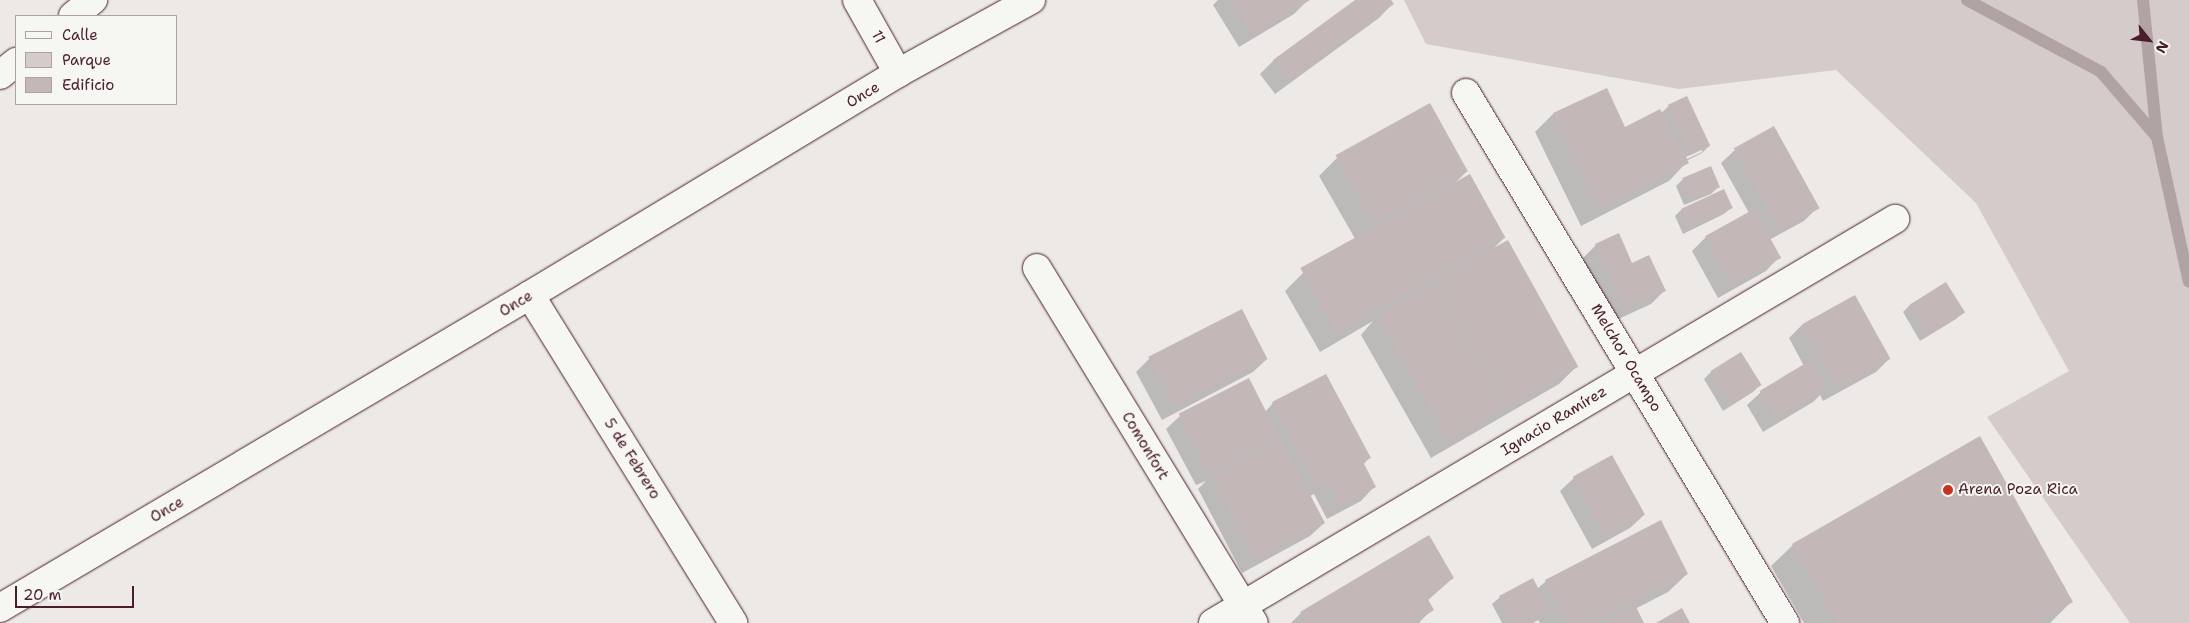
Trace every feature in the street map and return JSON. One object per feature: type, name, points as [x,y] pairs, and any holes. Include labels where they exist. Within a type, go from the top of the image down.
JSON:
[{"type":"street","points":[[74,15],[93,0]]},
{"type":"street","name":"11","points":[[857,0],[898,73]]},
{"type":"street","name":"Once","points":[[0,608],[530,295],[898,73],[1031,0]]},
{"type":"street","points":[[0,75],[15,63]]},
{"type":"street","name":"Melchor Ocampo","points":[[1466,93],[1785,623]]},
{"type":"street","name":"Ignacio Ramírez","points":[[1213,623],[1248,614],[1634,373],[1895,219]]},
{"type":"street","name":"Comonfort","points":[[1037,268],[1248,614]]},
{"type":"street","name":"5 de Febrero","points":[[530,295],[733,623]]},
{"type":"green space","points":[[1404,0],[2189,0],[2189,623],[2130,623],[1987,417],[2069,371],[1976,203],[1836,70],[1679,89],[1426,44]]},
{"type":"building","points":[[1232,0],[1310,0],[1253,35]]},
{"type":"building","points":[[1355,0],[1391,0],[1394,4],[1289,81],[1273,60]]},
{"type":"building","points":[[1607,88],[1625,127],[1660,109],[1689,163],[1599,208],[1553,113]]},
{"type":"building","points":[[1687,96],[1710,146],[1691,155],[1668,105]]},
{"type":"building","points":[[1430,103],[1468,171],[1373,224],[1336,155]]},
{"type":"building","points":[[1774,126],[1820,208],[1779,231],[1734,148]]},
{"type":"building","points":[[1711,166],[1720,187],[1691,199],[1682,178]]},
{"type":"building","points":[[1470,174],[1505,238],[1336,332],[1300,268]]},
{"type":"building","points":[[1724,189],[1733,208],[1690,228],[1681,209]]},
{"type":"building","points":[[1754,209],[1781,258],[1732,285],[1705,236]]},
{"type":"building","points":[[1619,233],[1632,263],[1649,255],[1666,291],[1625,309],[1595,244]]},
{"type":"building","points":[[1508,240],[1578,367],[1507,407],[1436,280]]},
{"type":"building","points":[[1435,282],[1505,409],[1448,441],[1377,314]]},
{"type":"building","points":[[1946,282],[1965,313],[1929,335],[1910,305]]},
{"type":"building","points":[[1855,295],[1890,359],[1838,388],[1803,324]]},
{"type":"building","points":[[1242,309],[1267,359],[1174,407],[1148,357]]},
{"type":"building","points":[[1741,352],[1762,385],[1731,404],[1710,371]]},
{"type":"building","points":[[1811,360],[1828,388],[1777,419],[1760,391]]},
{"type":"building","points":[[1326,374],[1371,458],[1363,462],[1376,487],[1341,506],[1328,481],[1317,487],[1272,402]]},
{"type":"building","points":[[1249,378],[1279,436],[1208,472],[1179,414]]},
{"type":"building","name":"Arena Poza Rica","points":[[1980,436],[2073,602],[2036,623],[1837,623],[1792,544]]},
{"type":"building","points":[[1280,438],[1325,523],[1256,560],[1237,526],[1260,514],[1237,525],[1211,475]]},
{"type":"building","points":[[1612,455],[1645,514],[1606,536],[1573,477]]},
{"type":"building","points":[[1661,520],[1688,574],[1592,623],[1567,623],[1545,580]]},
{"type":"building","points":[[1429,535],[1454,578],[1426,596],[1434,610],[1414,623],[1307,623],[1300,612]]},
{"type":"building","points":[[1533,578],[1550,612],[1528,623],[1512,623],[1499,596]]},
{"type":"building","points":[[1636,607],[1644,623],[1606,623]]},
{"type":"building","points":[[1682,608],[1690,623],[1656,623]]},
{"type":"waterway","points":[[1967,0],[2101,72],[2157,137]]},
{"type":"waterway","points":[[2143,0],[2157,137],[2189,282]]},
{"type":"place","name":"Arena Poza Rica","points":[[1948,490]]}]
